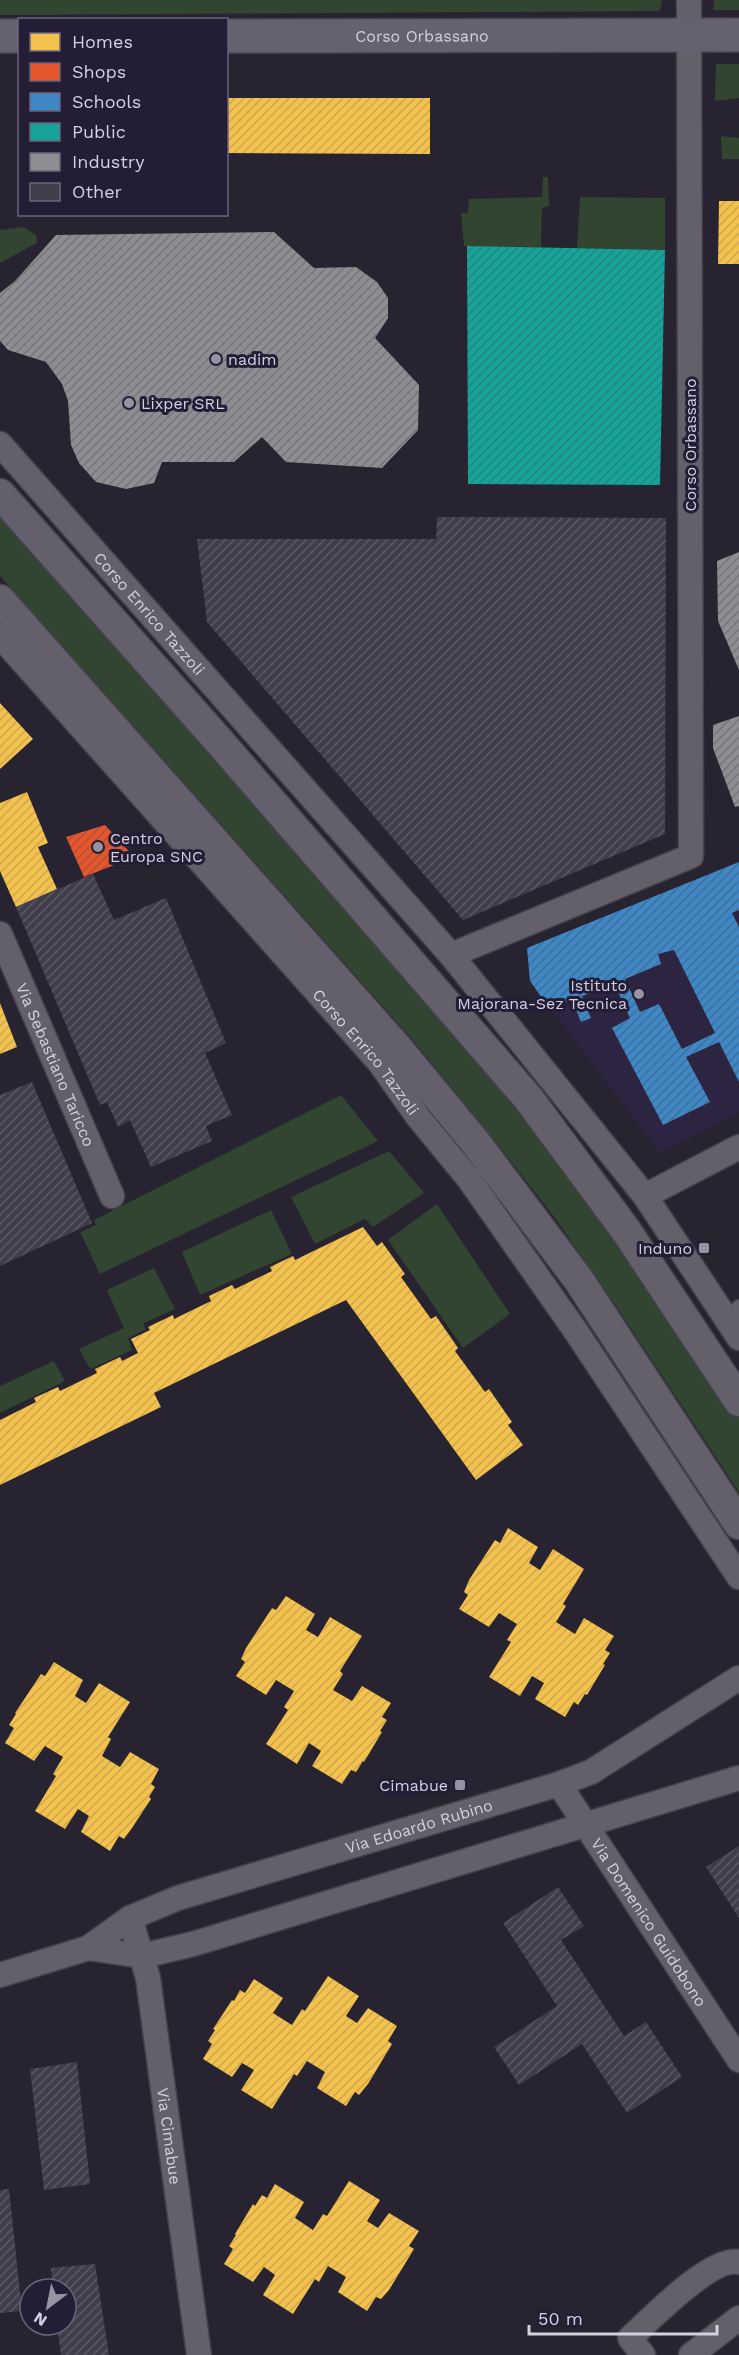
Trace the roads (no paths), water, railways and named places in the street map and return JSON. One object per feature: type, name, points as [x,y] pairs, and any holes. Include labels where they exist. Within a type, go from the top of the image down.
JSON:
[{"type":"main road","name":"Corso Orbassano","points":[[228,36],[739,35]]},
{"type":"main road","points":[[0,36],[18,36]]},
{"type":"street","name":"Corso Orbassano","points":[[451,956],[692,856],[689,0]]},
{"type":"street","name":"Corso Enrico Tazzoli","points":[[0,444],[451,956],[645,1196],[735,1322],[734,1394]]},
{"type":"street","name":"Corso Enrico Tazzoli","points":[[0,494],[492,1054],[562,1142],[627,1232],[734,1394]]},
{"type":"street","name":"Corso Enrico Tazzoli","points":[[63,514],[88,595]]},
{"type":"street","name":"Corso Enrico Tazzoli","points":[[0,600],[399,1050],[468,1133],[578,1280],[739,1524]]},
{"type":"street","name":"Corso Enrico Tazzoli","points":[[0,636],[9,660],[380,1063],[418,1117],[476,1188],[575,1330],[739,1577]]},
{"type":"street","name":"Via Sebastiano Taricco","points":[[0,934],[6,964],[112,1196]]},
{"type":"street","name":"Corso Enrico Tazzoli","points":[[492,1054],[567,1099]]},
{"type":"street","points":[[645,1196],[739,1148]]},
{"type":"street","points":[[686,1442],[688,1501]]},
{"type":"street","name":"Via Edoardo Rubino","points":[[0,1975],[87,1948],[130,1918],[178,1898],[559,1784],[591,1772],[739,1678]]},
{"type":"street","name":"Via Edoardo Rubino","points":[[87,1948],[142,1956],[193,1944],[730,1781],[739,1767]]},
{"type":"street","name":"Via Domenico Guidobono","points":[[559,1784],[739,2060]]},
{"type":"street","name":"Via Cimabue","points":[[130,1918],[148,1978],[199,2355]]},
{"type":"street","points":[[644,2355],[630,2338],[714,2266],[732,2260],[739,2262]]},
{"type":"street","points":[[691,2355],[739,2318]]},
{"type":"place","name":"nadim","points":[[216,359]]},
{"type":"place","name":"Lixper SRL","points":[[129,403]]},
{"type":"place","name":"Centro Europa SNC","points":[[98,847]]},
{"type":"place","name":"Istituto Majorana-Sez Tecnica","points":[[639,994]]},
{"type":"place","name":"Induno","points":[[704,1248]]},
{"type":"place","name":"Cimabue","points":[[460,1785]]}]
